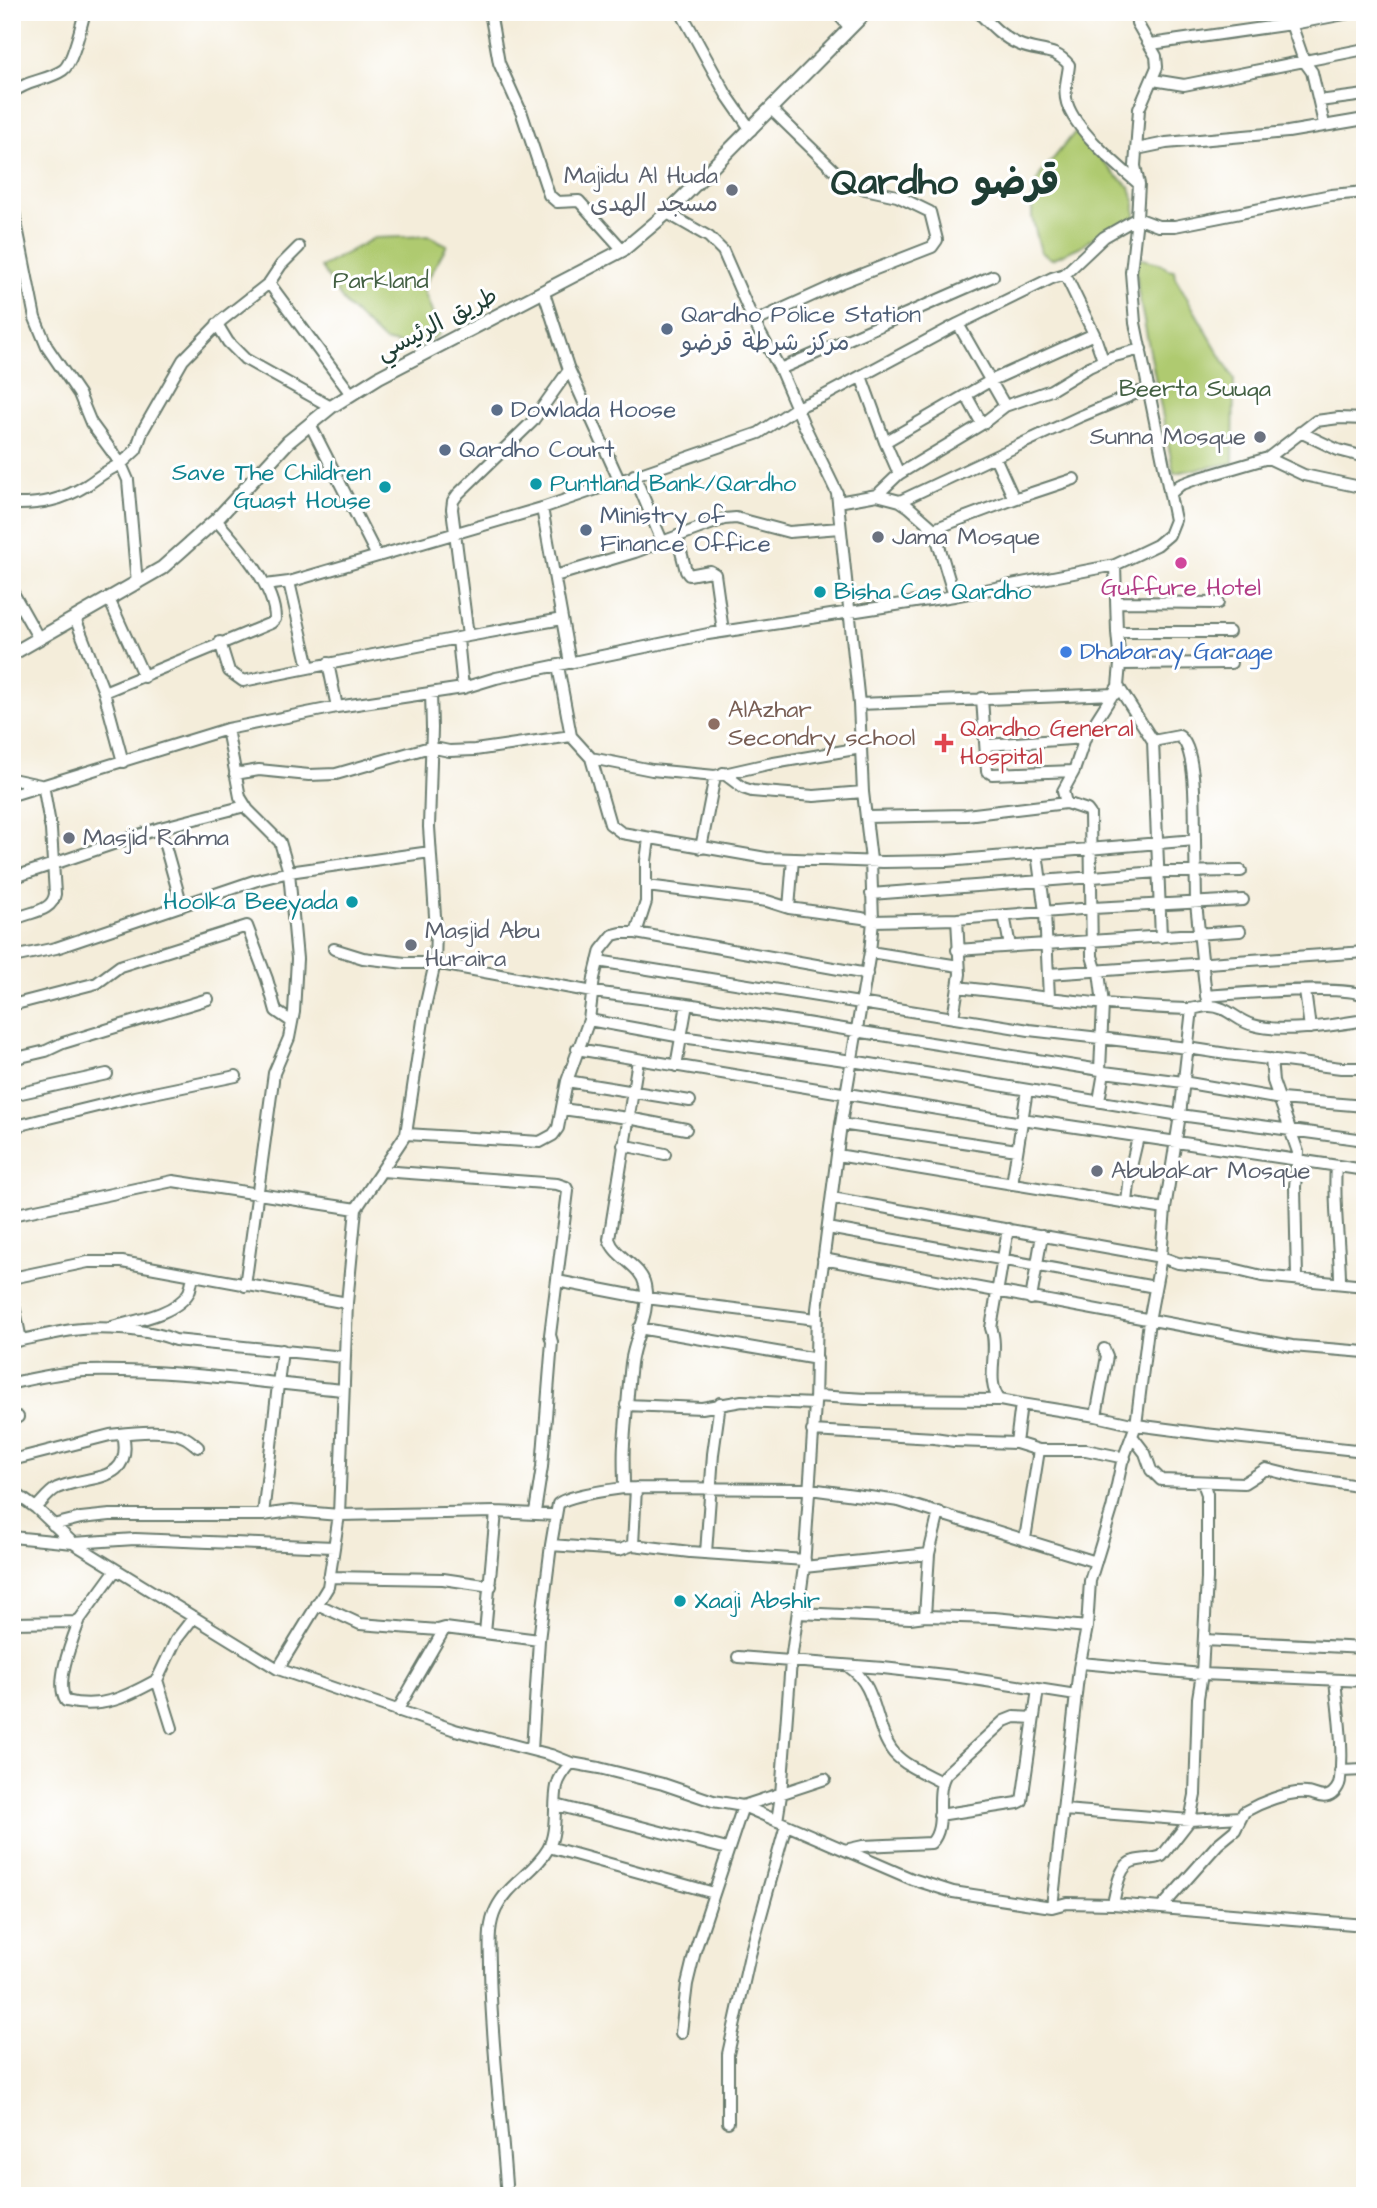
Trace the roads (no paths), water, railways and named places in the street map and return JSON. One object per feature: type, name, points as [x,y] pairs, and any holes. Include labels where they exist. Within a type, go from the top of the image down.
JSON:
[{"type":"main road","name":"طريق الرئيسي","points":[[12,654],[162,568],[216,520],[288,443],[331,407],[379,377],[622,250],[667,213],[866,12]]},
{"type":"street","points":[[12,93],[22,85],[64,69],[70,60],[85,12]]},
{"type":"street","points":[[490,12],[499,63],[522,114],[549,195],[557,202],[579,201],[622,250]]},
{"type":"street","points":[[681,12],[726,94],[751,130]]},
{"type":"street","points":[[836,12],[849,28]]},
{"type":"street","points":[[978,12],[1006,38],[1031,49],[1060,55],[1069,65],[1065,88],[1066,102],[1075,120],[1106,155],[1139,184]]},
{"type":"street","points":[[12,795],[226,729],[337,707],[463,688],[723,631],[954,596],[1115,565],[1157,545],[1169,535],[1175,520],[1135,323],[1131,272],[1138,218],[1139,184],[1135,166],[1139,109],[1157,67],[1156,55],[1137,23],[1136,12]]},
{"type":"street","points":[[1287,12],[1304,61],[1312,72],[1324,124]]},
{"type":"street","points":[[1151,44],[1355,12]]},
{"type":"street","points":[[1153,80],[1184,85],[1365,49]]},
{"type":"street","points":[[1318,101],[1365,94]]},
{"type":"street","points":[[754,322],[842,282],[932,247],[937,240],[930,212],[897,195],[864,189],[840,176],[771,109]]},
{"type":"street","points":[[1137,149],[1166,143],[1288,132],[1365,119]]},
{"type":"street","points":[[1138,218],[1158,226],[1175,226],[1331,195],[1365,192]]},
{"type":"street","points":[[12,202],[35,317],[43,337],[79,394],[91,423],[121,464],[128,480],[137,584]]},
{"type":"street","points":[[667,213],[717,243],[728,259],[754,322],[780,369],[796,408],[831,477],[838,502],[859,704],[873,922],[841,1124],[816,1319],[816,1400],[810,1489],[804,1564],[791,1661],[781,1823],[728,2054],[728,2122]]},
{"type":"street","points":[[265,585],[289,582],[455,535],[759,433],[796,408],[958,324],[1065,274],[1104,237],[1138,218]]},
{"type":"street","points":[[12,504],[33,505],[66,497],[111,467],[121,464],[136,450],[144,430],[183,360],[217,324],[269,284],[281,265],[299,247]]},
{"type":"street","points":[[1065,274],[1094,334],[1102,360]]},
{"type":"street","points":[[780,369],[993,276]]},
{"type":"street","points":[[269,284],[351,394]]},
{"type":"street","points":[[544,293],[568,367],[619,480]]},
{"type":"street","points":[[217,324],[228,342],[245,359],[331,407]]},
{"type":"street","points":[[958,324],[1005,406]]},
{"type":"street","points":[[885,442],[990,381],[1094,334]]},
{"type":"street","points":[[877,495],[900,474],[982,424],[1005,406],[1051,390],[1102,360],[1141,349]]},
{"type":"street","points":[[463,688],[462,576],[453,501],[533,422],[569,370],[568,367]]},
{"type":"street","points":[[861,376],[885,442],[900,474]]},
{"type":"street","points":[[900,500],[1079,417],[1149,388]]},
{"type":"street","points":[[967,395],[982,424]]},
{"type":"street","points":[[1170,494],[1193,480],[1268,458],[1316,421],[1365,419]]},
{"type":"street","points":[[310,424],[377,556]]},
{"type":"street","points":[[1300,432],[1338,450],[1365,457]]},
{"type":"street","points":[[995,457],[1014,499]]},
{"type":"street","points":[[1268,458],[1304,475],[1365,488]]},
{"type":"street","points":[[634,475],[662,541]]},
{"type":"street","points":[[934,530],[1074,479]]},
{"type":"street","points":[[838,502],[877,495],[900,500],[934,530],[954,596]]},
{"type":"street","points":[[542,508],[562,619],[572,736],[591,758],[610,824],[622,833],[766,858],[947,861],[1195,840]]},
{"type":"street","points":[[555,576],[635,552],[724,519],[736,518],[789,532],[840,528]]},
{"type":"street","points":[[104,692],[275,619],[265,585],[241,549],[216,520]]},
{"type":"street","points":[[677,536],[689,575],[710,571],[715,574],[723,631]]},
{"type":"street","points":[[1066,803],[1063,791],[1074,771],[1085,738],[1116,690],[1120,664],[1115,565]]},
{"type":"street","points":[[289,582],[309,667]]},
{"type":"street","points":[[12,591],[39,639]]},
{"type":"street","points":[[109,599],[144,677]]},
{"type":"street","points":[[1117,602],[1218,603]]},
{"type":"street","points":[[75,618],[104,692],[123,762]]},
{"type":"street","points":[[220,642],[229,671],[243,681],[562,619]]},
{"type":"street","points":[[1117,632],[1229,632]]},
{"type":"street","points":[[328,663],[337,707]]},
{"type":"street","points":[[1120,664],[1231,663]]},
{"type":"street","points":[[859,704],[1116,690]]},
{"type":"street","points":[[1116,690],[1153,741],[1161,937]]},
{"type":"street","points":[[278,1670],[328,1587],[339,1516],[346,1303],[356,1209],[405,1134],[425,1007],[435,963],[436,931],[430,852],[431,693]]},
{"type":"street","points":[[982,698],[986,771],[992,774],[1074,771]]},
{"type":"street","points":[[226,729],[240,797],[245,806],[280,842],[289,872],[297,959],[292,1023],[289,1038],[274,1073],[245,1286]]},
{"type":"street","points":[[236,774],[274,770],[309,775],[336,774],[430,747],[449,751],[475,750],[572,736]]},
{"type":"street","points":[[1153,741],[1179,736],[1186,744],[1193,773],[1194,871],[1207,1001]]},
{"type":"street","points":[[986,745],[1085,738]]},
{"type":"street","points":[[591,758],[652,770],[719,774],[861,748]]},
{"type":"street","points":[[719,774],[751,791],[814,796],[863,792]]},
{"type":"street","points":[[701,848],[719,774]]},
{"type":"street","points":[[12,779],[40,785],[44,790],[54,864],[54,902],[12,921]]},
{"type":"street","points":[[866,817],[966,815],[1066,803],[1087,810],[1090,814],[1092,940],[1102,1004],[1099,1101]]},
{"type":"street","points":[[12,878],[160,828],[245,806]]},
{"type":"street","points":[[160,828],[182,906]]},
{"type":"street","points":[[636,933],[646,902],[649,839]]},
{"type":"street","points":[[13,953],[56,948],[289,872],[430,852]]},
{"type":"street","points":[[1037,853],[1045,912],[1049,998]]},
{"type":"street","points":[[789,908],[793,859]]},
{"type":"street","points":[[871,894],[1158,872],[1241,871]]},
{"type":"street","points":[[646,886],[767,901],[789,908],[873,922],[1242,900]]},
{"type":"street","points":[[1004,915],[1010,946]]},
{"type":"street","points":[[953,1018],[959,966],[957,919]]},
{"type":"street","points":[[12,1005],[97,983],[120,965],[247,926],[267,978],[276,1011],[292,1023]]},
{"type":"street","points":[[957,950],[1240,931]]},
{"type":"street","points":[[405,1134],[540,1142],[553,1135],[558,1128],[567,1081],[577,1049],[589,1020],[601,950],[613,935],[636,933],[866,974]]},
{"type":"street","points":[[334,949],[363,958],[435,963],[593,992],[687,1004],[1281,1099],[1365,1106]]},
{"type":"street","points":[[870,952],[959,966]]},
{"type":"street","points":[[1049,975],[1365,952]]},
{"type":"street","points":[[598,961],[1102,1039],[1340,1068],[1365,1068]]},
{"type":"street","points":[[958,987],[1102,1004],[1192,1009],[1207,1001],[1306,991],[1356,992],[1365,996]]},
{"type":"street","points":[[1306,991],[1310,1028]]},
{"type":"street","points":[[12,1059],[46,1051],[62,1043],[208,999]]},
{"type":"street","points":[[1207,1001],[1251,1025],[1310,1028],[1365,1020]]},
{"type":"street","points":[[676,1066],[687,1004]]},
{"type":"street","points":[[1052,1907],[1080,1662],[1087,1628],[1090,1581],[1134,1431],[1161,1257],[1192,1009]]},
{"type":"street","points":[[589,1020],[1180,1115],[1365,1140]]},
{"type":"street","points":[[577,1049],[1022,1121],[1365,1170]]},
{"type":"street","points":[[1271,1059],[1273,1081],[1297,1145],[1297,1278]]},
{"type":"street","points":[[624,1488],[626,1405],[631,1359],[639,1328],[647,1313],[645,1282],[641,1274],[612,1247],[609,1239],[638,1060]]},
{"type":"street","points":[[12,1095],[107,1074]]},
{"type":"street","points":[[12,1128],[134,1097],[236,1076]]},
{"type":"street","points":[[567,1081],[691,1101]]},
{"type":"street","points":[[1012,1184],[1027,1090]]},
{"type":"street","points":[[562,1110],[686,1129]]},
{"type":"street","points":[[841,1124],[1017,1150]]},
{"type":"street","points":[[1127,1202],[1138,1137]]},
{"type":"street","points":[[623,1145],[664,1154]]},
{"type":"street","points":[[837,1155],[1165,1209]]},
{"type":"street","points":[[1336,1166],[1334,1191],[1340,1243],[1340,1282]]},
{"type":"street","points":[[382,1171],[566,1186],[568,1194],[550,1335],[552,1342],[542,1467],[535,1512]]},
{"type":"street","points":[[12,1215],[173,1181],[356,1209]]},
{"type":"street","points":[[832,1198],[1161,1257],[1178,1263],[1229,1268],[1248,1274],[1365,1286]]},
{"type":"street","points":[[828,1228],[1155,1287]]},
{"type":"street","points":[[1000,1400],[994,1390],[995,1341],[991,1328],[1008,1229]]},
{"type":"street","points":[[1031,1299],[1042,1235]]},
{"type":"street","points":[[823,1259],[1292,1346],[1365,1352]]},
{"type":"street","points":[[12,1278],[89,1262],[122,1262],[346,1303]]},
{"type":"street","points":[[106,1329],[153,1316],[182,1301],[189,1291],[193,1275]]},
{"type":"street","points":[[557,1281],[646,1298],[816,1319]]},
{"type":"street","points":[[12,1296],[17,1341],[72,1330],[106,1329],[163,1334],[175,1340],[344,1357]]},
{"type":"street","points":[[639,1328],[817,1359]]},
{"type":"street","points":[[1096,1416],[1107,1356],[1104,1349]]},
{"type":"street","points":[[263,1516],[282,1350]]},
{"type":"street","points":[[12,1383],[97,1371],[177,1374],[343,1390]]},
{"type":"street","points":[[626,1405],[702,1408],[742,1401],[1000,1400],[1096,1416],[1134,1431],[1365,1451]]},
{"type":"street","points":[[706,1553],[720,1403]]},
{"type":"street","points":[[1016,1443],[1021,1404]]},
{"type":"street","points":[[813,1430],[1016,1443],[1039,1450],[1086,1450],[1125,1458]]},
{"type":"street","points":[[1134,1431],[1161,1480],[1244,1483],[1266,1469],[1298,1477],[1365,1487]]},
{"type":"street","points":[[12,1460],[110,1434],[172,1433],[185,1437],[198,1447]]},
{"type":"street","points":[[36,1508],[55,1489],[114,1472],[123,1461],[127,1449],[123,1434]]},
{"type":"street","points":[[1025,1539],[1039,1450]]},
{"type":"street","points":[[1113,1904],[1126,1864],[1162,1856],[1190,1820],[1195,1795],[1198,1698],[1204,1640],[1208,1532],[1207,1489],[1203,1483]]},
{"type":"street","points":[[532,1749],[539,1640],[551,1545],[558,1504],[562,1501],[600,1490],[624,1488],[810,1489],[899,1501],[1096,1562]]},
{"type":"street","points":[[633,1545],[636,1488]]},
{"type":"street","points":[[14,1496],[36,1508],[73,1543],[114,1571],[278,1670],[455,1730],[743,1807],[912,1879],[953,1892],[1052,1907],[1067,1903],[1113,1904],[1365,1925]]},
{"type":"street","points":[[53,1525],[110,1515],[263,1516],[291,1511],[339,1516],[496,1512],[556,1515]]},
{"type":"street","points":[[485,1633],[496,1512]]},
{"type":"street","points":[[925,1616],[929,1554],[939,1512]]},
{"type":"street","points":[[12,1537],[73,1543],[135,1539],[334,1547]]},
{"type":"street","points":[[551,1545],[619,1550],[633,1545],[804,1564],[929,1554]]},
{"type":"street","points":[[114,1571],[80,1619],[65,1665],[62,1694],[66,1701],[92,1703],[117,1700],[158,1680],[176,1640],[193,1618]]},
{"type":"street","points":[[330,1577],[443,1579],[491,1586]]},
{"type":"street","points":[[317,1604],[360,1624],[438,1630],[445,1628],[539,1640]]},
{"type":"street","points":[[798,1613],[910,1618],[994,1618],[1087,1628]]},
{"type":"street","points":[[12,1623],[69,1623],[80,1619]]},
{"type":"street","points":[[397,1712],[445,1628]]},
{"type":"street","points":[[1204,1640],[1365,1648]]},
{"type":"street","points":[[738,1657],[954,1676],[1076,1695]]},
{"type":"street","points":[[1080,1662],[1202,1674],[1365,1681]]},
{"type":"street","points":[[849,1666],[860,1674],[868,1687],[881,1729],[894,1753],[941,1782]]},
{"type":"street","points":[[158,1680],[172,1728]]},
{"type":"street","points":[[1162,1907],[1218,1844],[1235,1830],[1240,1817],[1251,1808],[1292,1794],[1308,1793],[1318,1797],[1328,1796],[1335,1791],[1340,1781],[1340,1721],[1335,1680]]},
{"type":"street","points":[[939,1815],[1022,1801],[1038,1689]]},
{"type":"street","points":[[845,1850],[863,1846],[930,1843],[937,1833],[941,1782],[946,1774],[1004,1721],[1014,1717],[1034,1718]]},
{"type":"street","points":[[506,2185],[490,2010],[489,1936],[494,1914],[504,1895],[538,1862],[549,1847],[557,1786],[571,1763]]},
{"type":"street","points":[[1340,1771],[1365,1770]]},
{"type":"street","points":[[743,1807],[825,1779]]},
{"type":"street","points":[[556,1805],[727,1849]]},
{"type":"street","points":[[681,2033],[687,1984],[695,1951],[743,1807]]},
{"type":"street","points":[[1064,1810],[1190,1820],[1240,1817]]},
{"type":"street","points":[[549,1847],[713,1893]]},
{"type":"place","name":"Majidu Al Huda مسجد الهدى","points":[[732,190]]},
{"type":"place","name":"Qardho Police Station مركز شرطة قرضو","points":[[667,329]]},
{"type":"place","name":"Dowlada Hoose","points":[[497,410]]},
{"type":"place","name":"Sunna Mosque","points":[[1260,437]]},
{"type":"place","name":"Qardho Court","points":[[445,450]]},
{"type":"place","name":"Puntland Bank/Qardho","points":[[536,484]]},
{"type":"place","name":"Save The Children Guast House","points":[[385,487]]},
{"type":"place","name":"Ministry of Finance Office","points":[[586,530]]},
{"type":"place","name":"Jama Mosque","points":[[878,537]]},
{"type":"place","name":"Guffure Hotel","points":[[1181,563]]},
{"type":"place","name":"Bisha Cas Qardho","points":[[820,592]]},
{"type":"place","name":"Dhabaray Garage","points":[[1066,652]]},
{"type":"place","name":"AlAzhar Secondry school","points":[[714,724]]},
{"type":"place","name":"Qardho General Hospital","points":[[944,743]]},
{"type":"place","name":"Masjid Rahma","points":[[69,838]]},
{"type":"place","name":"Hoolka Beeyada","points":[[352,902]]},
{"type":"place","name":"Masjid Abu Huraira","points":[[411,945]]},
{"type":"place","name":"Abubakar Mosque","points":[[1097,1171]]},
{"type":"place","name":"Xaaji Abshir","points":[[680,1601]]},
{"type":"district","name":"Qardho قرضو","points":[[945,183]]},
{"type":"park label","name":"Parkland","points":[[381,281]]},
{"type":"park label","name":"Beerta Suuqa","points":[[1195,389]]}]
